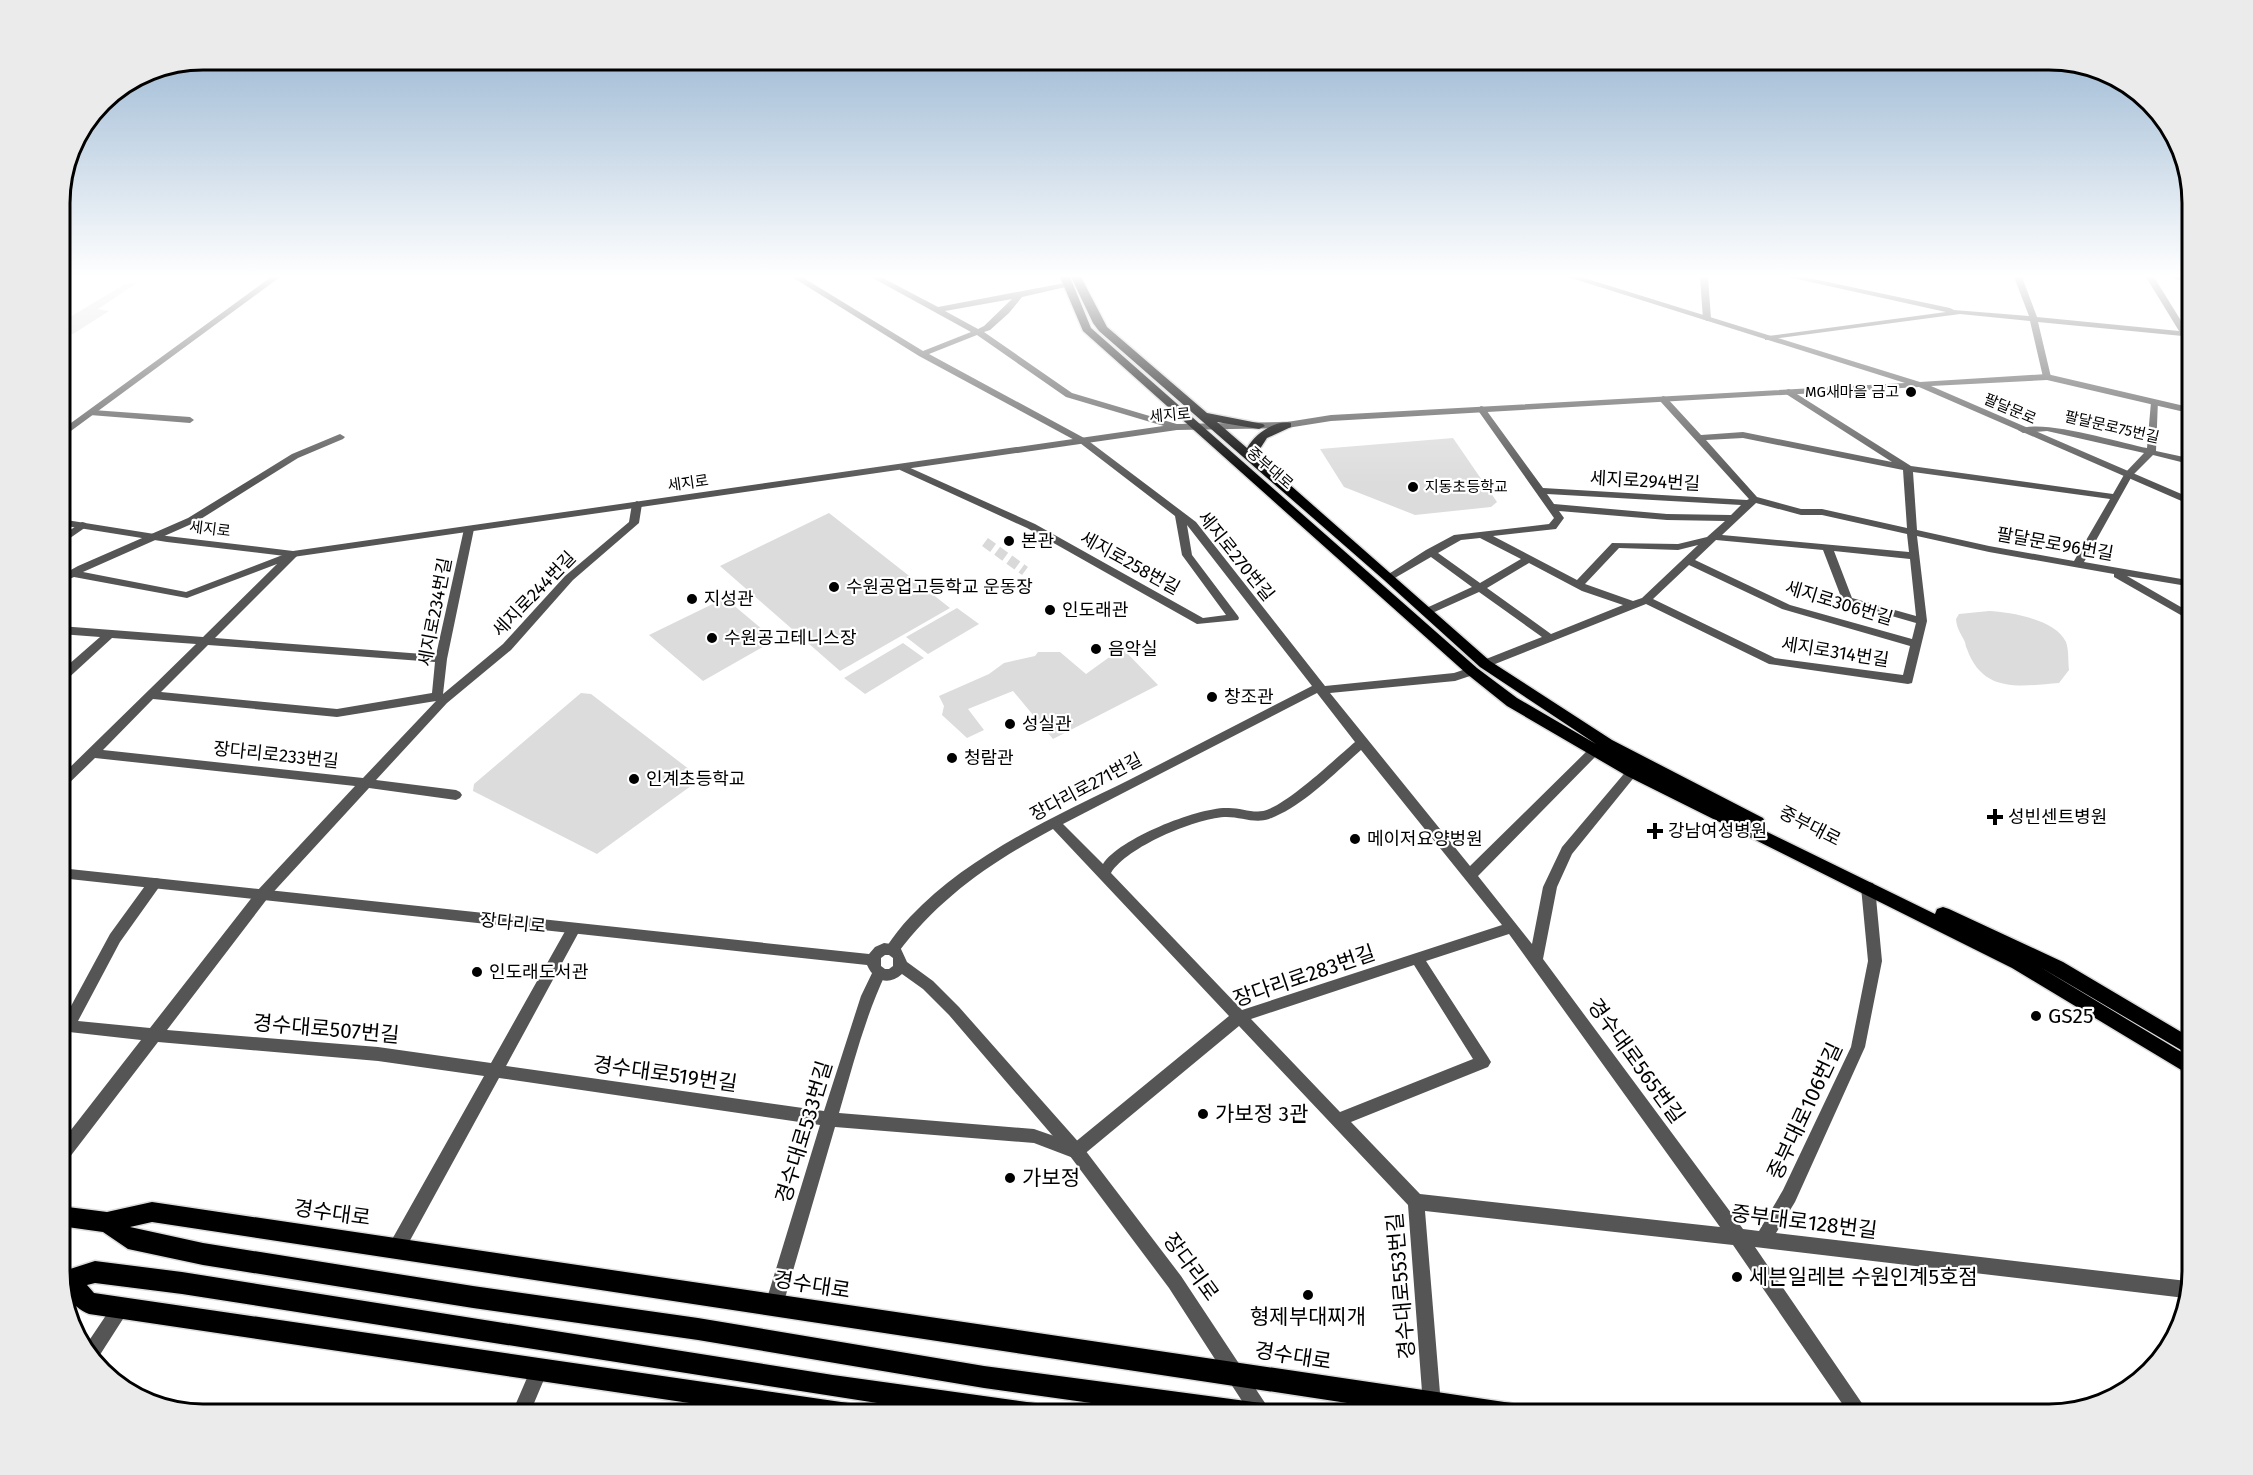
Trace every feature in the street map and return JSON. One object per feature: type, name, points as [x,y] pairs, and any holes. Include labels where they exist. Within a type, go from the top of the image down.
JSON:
[{"type":"main road","name":"중부대로","points":[[1107,346],[1199,421],[1479,668],[1607,744],[1922,904],[2057,967],[2182,1043]]},
{"type":"main road","name":"중부대로","points":[[1199,421],[1215,427],[1389,577],[1426,612],[1512,702],[1632,772],[2018,963],[2182,1062]]},
{"type":"main road","points":[[1199,421],[1260,426]]},
{"type":"main road","points":[[1249,457],[1254,443],[1265,434],[1287,425]]},
{"type":"main road","name":"경수대로","points":[[71,1217],[107,1222],[152,1212],[1138,1361],[1233,1372],[1432,1405]]},
{"type":"main road","name":"경수대로","points":[[107,1222],[128,1239],[203,1254],[473,1297],[698,1329],[984,1377],[1188,1405]]},
{"type":"main road","points":[[71,1279],[95,1272],[182,1283],[965,1405]]},
{"type":"main road","points":[[72,1288],[89,1303],[779,1405]]},
{"type":"street","points":[[71,428],[183,346]]},
{"type":"street","name":"세지로270번길","points":[[909,346],[1083,441],[1192,524],[1321,688]]},
{"type":"street","points":[[922,354],[943,346]]},
{"type":"street","points":[[998,346],[1069,395],[1178,427]]},
{"type":"street","name":"팔달문로","points":[[1794,346],[1919,384],[2182,498]]},
{"type":"street","points":[[2040,346],[2047,377]]},
{"type":"street","name":"세지로","points":[[1215,427],[1287,425],[1331,418],[2047,377],[2182,408]]},
{"type":"street","points":[[1789,392],[1908,468]]},
{"type":"street","points":[[1663,399],[1751,501],[1801,512],[1822,512],[1911,532]]},
{"type":"street","points":[[2077,565],[2128,475],[2151,452],[2154,402]]},
{"type":"street","points":[[1389,577],[1458,537],[1552,527],[1559,518],[1481,410]]},
{"type":"street","points":[[93,413],[190,420]]},
{"type":"street","name":"세지로","points":[[71,524],[293,554],[903,468],[1178,427],[1199,421]]},
{"type":"street","name":"팔달문로75번길","points":[[2023,430],[2048,428],[2182,459]]},
{"type":"street","points":[[1698,438],[1743,435],[1908,468],[2116,497]]},
{"type":"street","name":"세지로","points":[[153,536],[192,519],[295,456],[340,437]]},
{"type":"street","name":"세지로258번길","points":[[903,468],[1031,526],[1201,622],[1234,618],[1186,555],[1180,515]]},
{"type":"street","name":"세지로314번길","points":[[1646,600],[1773,661],[1908,680],[1922,621],[1911,532],[1908,468]]},
{"type":"street","name":"세지로294번길","points":[[1540,491],[1751,501]]},
{"type":"street","points":[[1321,688],[1455,677],[1646,600],[1751,501]]},
{"type":"street","name":"세지로244번길","points":[[262,895],[366,783],[440,698],[507,647],[569,578],[634,523],[637,504]]},
{"type":"street","points":[[1551,507],[1667,517],[1733,518]]},
{"type":"street","points":[[71,534],[82,525]]},
{"type":"street","name":"세지로234번길","points":[[440,698],[441,659],[469,529]]},
{"type":"street","name":"팔달문로96번길","points":[[1911,532],[2077,565],[2182,582]]},
{"type":"street","points":[[1482,535],[1578,585],[1633,605]]},
{"type":"street","points":[[72,573],[153,536]]},
{"type":"street","points":[[1578,585],[1616,545],[1678,547],[1712,538],[1914,556]]},
{"type":"street","points":[[1827,548],[1846,600],[1922,621]]},
{"type":"street","points":[[1430,552],[1550,638]]},
{"type":"street","points":[[72,573],[187,595],[293,554]]},
{"type":"street","points":[[71,774],[293,554]]},
{"type":"street","points":[[1426,612],[1479,588],[1528,559]]},
{"type":"street","name":"세지로306번길","points":[[1688,561],[1786,607],[1916,644]]},
{"type":"street","points":[[2112,571],[2182,612]]},
{"type":"street","points":[[71,631],[441,659]]},
{"type":"street","points":[[71,669],[109,634]]},
{"type":"street","name":"경수대로565번길","points":[[1321,688],[1362,742],[1471,874],[1536,959],[1738,1237],[1855,1405]]},
{"type":"street","name":"장다리로271번길","points":[[892,950],[906,928],[945,892],[976,869],[1055,823],[1321,688]]},
{"type":"street","points":[[151,695],[337,713],[440,698]]},
{"type":"street","points":[[1104,874],[1113,860],[1137,842],[1158,834],[1221,812],[1264,815],[1291,799],[1338,764],[1362,742]]},
{"type":"street","points":[[1471,874],[1594,750]]},
{"type":"street","name":"장다리로233번길","points":[[92,753],[456,795]]},
{"type":"street","points":[[1536,959],[1550,887],[1567,851],[1632,772]]},
{"type":"street","name":"경수대로553번길","points":[[1055,823],[1416,1202],[1432,1405]]},
{"type":"street","name":"장다리로","points":[[71,874],[573,930],[876,967]]},
{"type":"street","points":[[71,1013],[115,938],[155,883]]},
{"type":"street","name":"중부대로106번길","points":[[1763,1240],[1789,1196],[1858,1047],[1875,961],[1868,887]]},
{"type":"street","points":[[71,1143],[262,895]]},
{"type":"street","name":"장다리로283번길","points":[[1076,1151],[1239,1017],[1418,960],[1512,927]]},
{"type":"street","points":[[396,1249],[573,930]]},
{"type":"street","points":[[892,950],[899,954],[900,965],[894,972],[876,967],[878,953],[892,950]]},
{"type":"street","points":[[1338,1120],[1483,1062],[1418,960]]},
{"type":"street","name":"장다리로","points":[[900,965],[927,985],[954,1011],[1076,1151],[1175,1282],[1254,1405]]},
{"type":"street","name":"경수대로533번길","points":[[774,1305],[876,967]]},
{"type":"street","name":"경수대로507번길","points":[[71,1026],[378,1054],[495,1071]]},
{"type":"street","name":"경수대로519번길","points":[[495,1071],[830,1119]]},
{"type":"street","points":[[830,1119],[1034,1136],[1076,1151]]},
{"type":"street","name":"중부대로128번길","points":[[1416,1202],[2181,1289]]},
{"type":"street","points":[[95,1347],[121,1308]]},
{"type":"street","points":[[524,1405],[539,1370]]},
{"type":"shaded area","points":[[1453,438],[1497,502],[1491,507],[1415,515],[1344,487],[1320,449]]},
{"type":"shaded area","name":"수원공업고등학교 운동장","points":[[829,513],[950,608],[840,671],[720,566]]},
{"type":"shaded area","name":"수원공고테니스장","points":[[725,598],[775,640],[703,681],[649,635]]},
{"type":"shaded area","points":[[957,608],[979,624],[928,654],[906,637]]},
{"type":"shaded area","points":[[1989,611],[2031,618],[2042,622],[2060,634],[2067,645],[2069,670],[2059,683],[2005,684],[1983,674],[1974,664],[1966,648],[1956,619],[1959,614]]},
{"type":"shaded area","points":[[903,643],[924,658],[865,694],[844,678]]},
{"type":"shaded area","points":[[1122,648],[1158,685],[1053,739],[1013,691],[968,709],[984,730],[967,738],[942,715],[944,706],[939,696],[989,674],[1004,663],[1035,656],[1038,652],[1060,652],[1086,674]]},
{"type":"shaded area","points":[[581,693],[591,694],[694,773],[695,783],[597,854],[473,791],[474,784]]},
{"type":"tunnel","points":[[985,542],[1025,571]]},
{"type":"place","name":"MG새마을 금고","points":[[1911,392]]},
{"type":"place","name":"지동초등학교","points":[[1413,487]]},
{"type":"place","name":"본관","points":[[1009,541]]},
{"type":"place","name":"수원공업고등학교 운동장","points":[[834,587]]},
{"type":"place","name":"지성관","points":[[692,599]]},
{"type":"place","name":"인도래관","points":[[1050,610]]},
{"type":"place","name":"수원공고테니스장","points":[[712,638]]},
{"type":"place","name":"음악실","points":[[1096,649]]},
{"type":"place","name":"창조관","points":[[1212,697]]},
{"type":"place","name":"성실관","points":[[1010,724]]},
{"type":"place","name":"청람관","points":[[952,758]]},
{"type":"place","name":"인계초등학교","points":[[634,779]]},
{"type":"place","name":"성빈센트병원","points":[[1995,817]]},
{"type":"place","name":"강남여성병원","points":[[1655,831]]},
{"type":"place","name":"메이저요양벙원","points":[[1355,839]]},
{"type":"place","name":"인도래도서관","points":[[477,972]]},
{"type":"place","name":"GS25","points":[[2036,1016]]},
{"type":"place","name":"가보정 3관","points":[[1203,1114]]},
{"type":"place","name":"가보정","points":[[1010,1178]]},
{"type":"place","name":"세븐일레븐 수원인계5호점","points":[[1737,1277]]},
{"type":"place","name":"형제부대찌개","points":[[1308,1295]]}]
